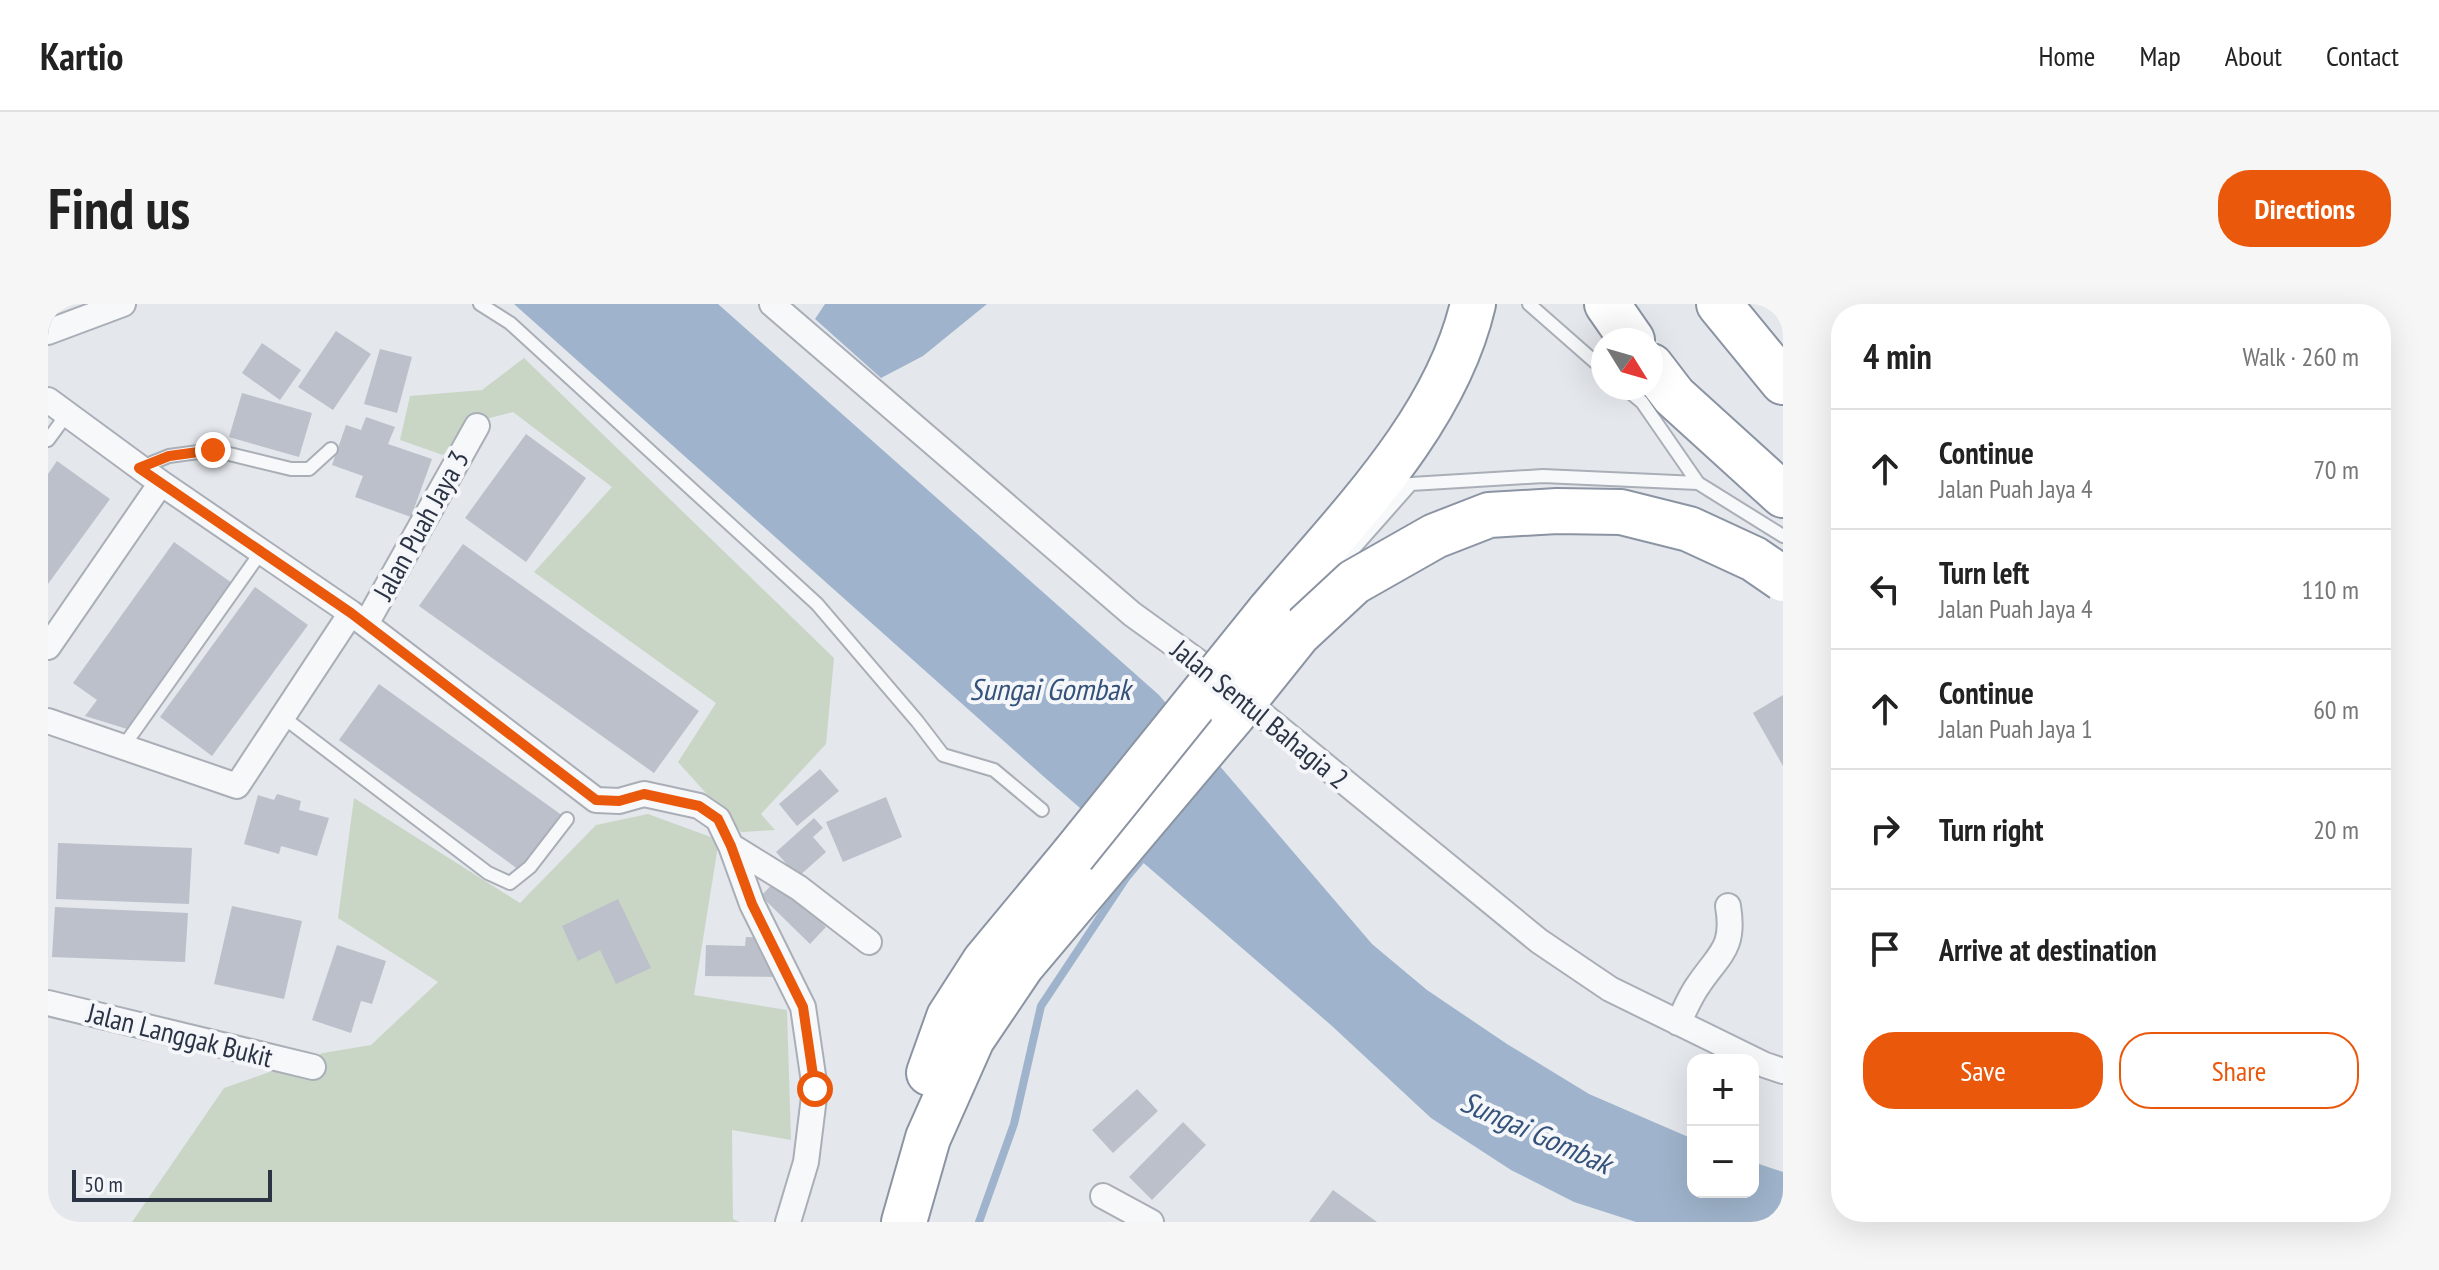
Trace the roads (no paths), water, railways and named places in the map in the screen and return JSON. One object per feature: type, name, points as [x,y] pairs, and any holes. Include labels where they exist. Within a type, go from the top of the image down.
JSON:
[{"type":"highway","points":[[904,1222],[928,1138],[972,1039],[1085,864],[1411,441],[1454,363],[1473,304]]},
{"type":"highway","points":[[1607,304],[1624,328]]},
{"type":"highway","points":[[1719,304],[1783,382]]},
{"type":"highway","points":[[1663,382],[1674,396],[1783,495]]},
{"type":"highway","points":[[875,1222],[949,1017],[985,961],[1085,864],[1298,634],[1354,582],[1435,536],[1489,515],[1557,511],[1621,512],[1689,529],[1754,559],[1783,579]]},
{"type":"street","points":[[48,332],[123,304]]},
{"type":"street","name":"Jalan Sentul Bahagia 2","points":[[772,304],[1132,614],[1236,683],[1539,941],[1610,989],[1783,1071]]},
{"type":"street","points":[[57,407],[139,468],[358,619],[596,800],[619,801],[644,794],[699,806],[718,819],[752,904],[803,1007],[815,1089],[806,1162],[788,1222]]},
{"type":"street","name":"Jalan Puah Jaya 3","points":[[123,747],[237,786],[283,717],[358,619],[477,426]]},
{"type":"street","points":[[48,647],[161,483]]},
{"type":"street","points":[[48,721],[123,747]]},
{"type":"street","points":[[731,846],[799,888],[869,942]]},
{"type":"street","points":[[1678,1023],[1698,985],[1721,957],[1732,929],[1728,906]]},
{"type":"street","name":"Jalan Langgak Bukit","points":[[48,1003],[313,1067]]},
{"type":"street","points":[[1103,1196],[1151,1222]]},
{"type":"lane","points":[[480,304],[510,323],[817,604],[943,755],[994,770],[1042,810]]},
{"type":"lane","points":[[1529,304],[1591,358]]},
{"type":"lane","points":[[1640,400],[1698,483],[1783,536]]},
{"type":"lane","points":[[48,440],[57,407]]},
{"type":"lane","points":[[139,468],[169,456],[213,450],[291,469],[309,469],[331,449]]},
{"type":"lane","points":[[1321,586],[1411,484],[1543,476],[1698,483]]},
{"type":"lane","points":[[123,747],[261,552]]},
{"type":"lane","points":[[283,717],[488,873],[510,883],[530,867],[567,819]]},
{"type":"water","name":"Sungai Gombak","points":[[514,304],[718,304],[1159,695],[1372,944],[1427,990],[1507,1044],[1589,1094],[1687,1136],[1687,1198],[1759,1198],[1759,1164],[1783,1172],[1783,1222],[1636,1222],[1574,1202],[1511,1170],[1431,1118],[1332,1026],[1043,776]]},
{"type":"water","points":[[825,304],[987,304],[923,356],[881,378],[815,319]]},
{"type":"waterway","points":[[979,1222],[1014,1124],[1041,1006],[1126,878],[1147,853]]}]
